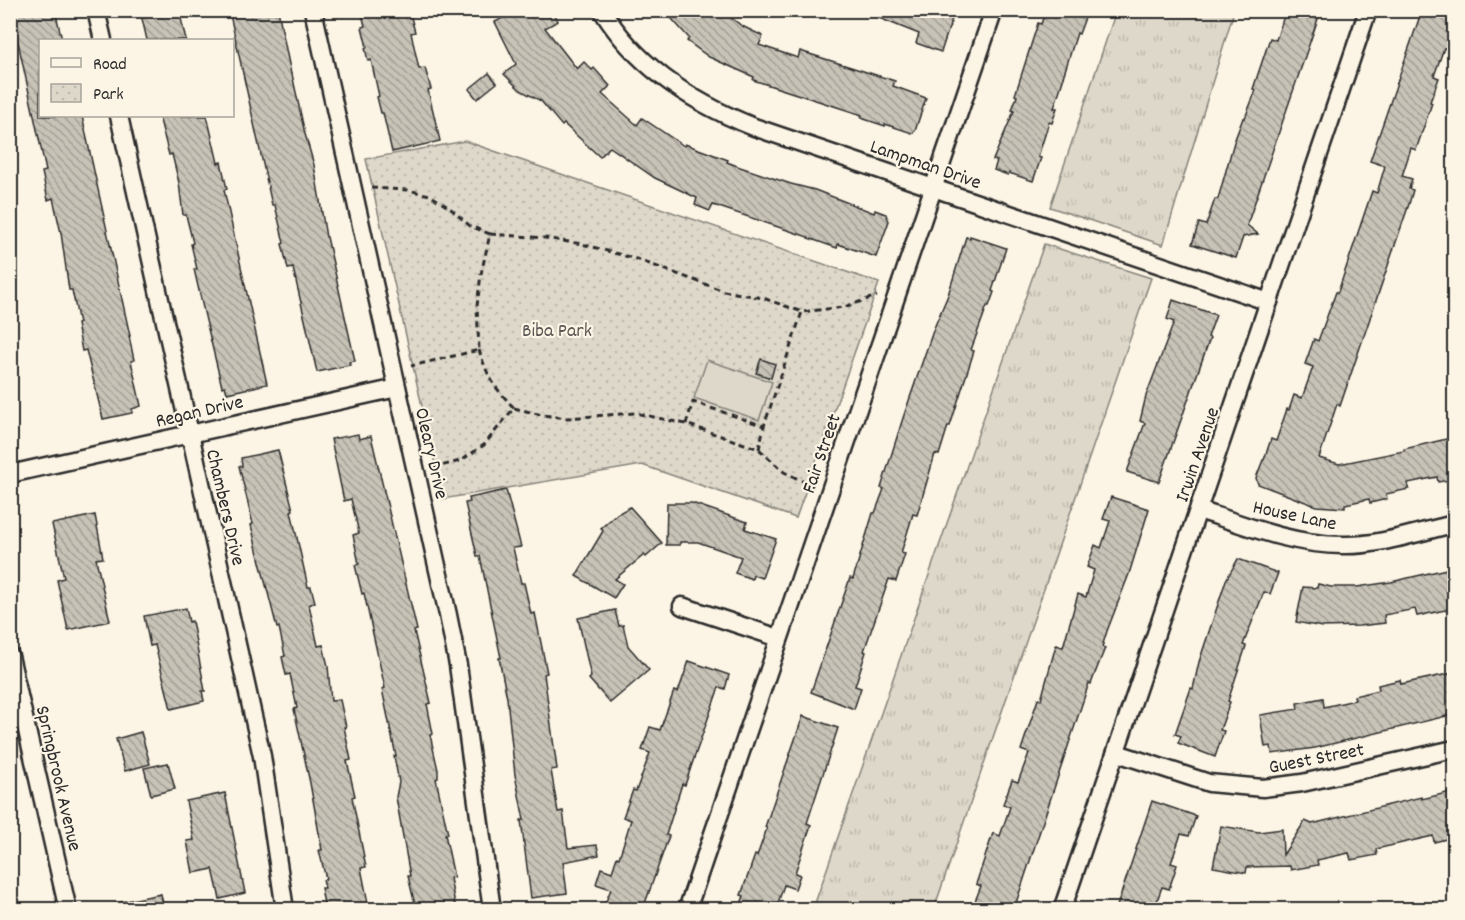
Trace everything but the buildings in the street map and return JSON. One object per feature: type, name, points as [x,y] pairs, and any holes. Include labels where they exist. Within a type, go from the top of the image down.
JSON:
[{"type":"street","points":[[96,10],[103,39]]},
{"type":"street","name":"Oleary Drive","points":[[313,10],[458,664],[492,909]]},
{"type":"street","name":"Lampman Drive","points":[[603,10],[620,35],[653,70],[700,103],[754,127],[1269,302]]},
{"type":"street","name":"Fair Street","points":[[687,909],[994,10]]},
{"type":"street","name":"Irwin Avenue","points":[[1062,909],[1368,10]]},
{"type":"street","name":"Chambers Drive","points":[[119,117],[264,767],[285,909]]},
{"type":"street","name":"Regan Drive","points":[[10,474],[397,388]]},
{"type":"street","name":"House Lane","points":[[1199,510],[1300,540],[1341,545],[1369,544],[1455,524]]},
{"type":"street","points":[[682,606],[779,638]]},
{"type":"street","name":"Springbrook Avenue","points":[[10,656],[68,909]]},
{"type":"street","name":"Guest Street","points":[[1117,753],[1209,783],[1263,788],[1302,783],[1455,749]]},
{"type":"path","points":[[371,188],[408,190],[430,195],[470,226],[490,234],[545,238],[582,244],[636,259],[724,291],[763,298],[802,312],[844,307],[877,296]]},
{"type":"path","points":[[490,234],[477,306],[479,350],[489,378],[514,408],[567,418],[635,413],[686,424],[759,449],[784,472],[813,486]]},
{"type":"path","points":[[759,449],[764,426],[802,312]]},
{"type":"path","points":[[411,366],[479,350]]},
{"type":"path","points":[[686,424],[693,402],[764,426]]},
{"type":"path","points":[[433,468],[460,461],[484,445],[514,408]]},
{"type":"green space","points":[[1116,11],[1234,11],[1163,245],[1050,207]]},
{"type":"green space","name":"Biba Park","points":[[465,141],[879,283],[796,518],[642,465],[443,499],[366,159]]},
{"type":"green space","points":[[1044,244],[1151,278],[934,909],[813,909]]},
{"type":"green space","points":[[707,360],[772,382],[759,420],[694,398]]}]
